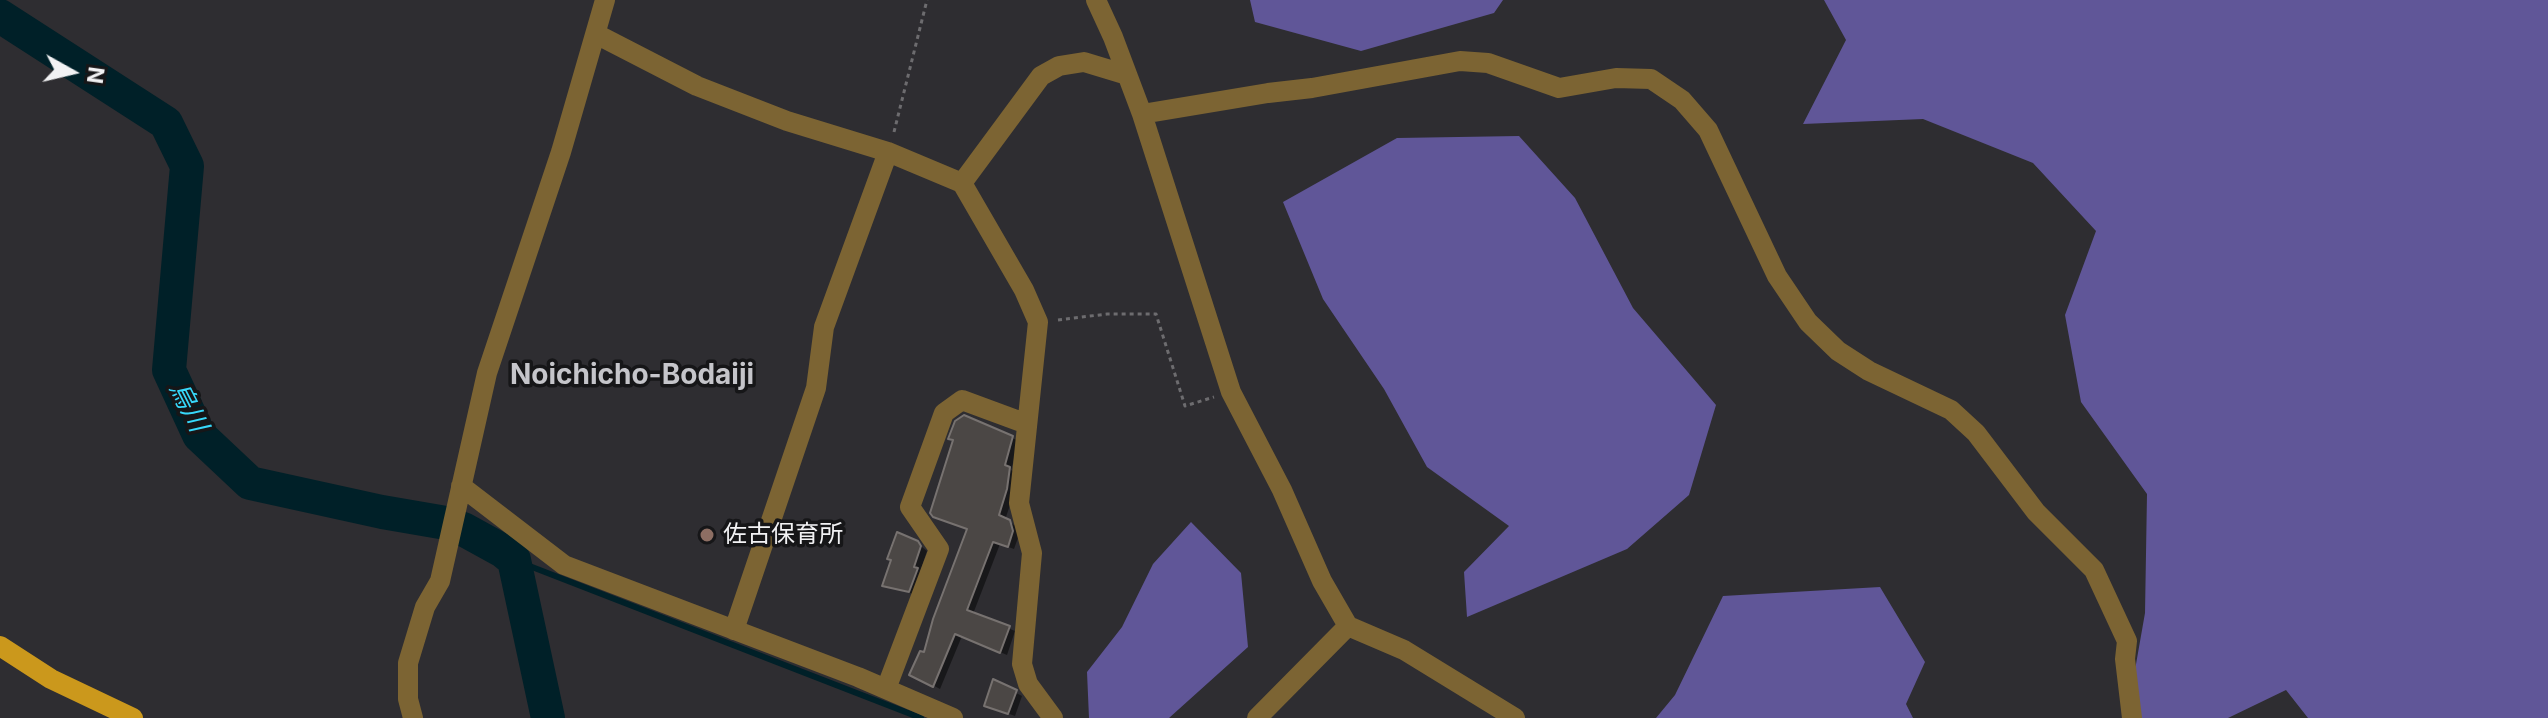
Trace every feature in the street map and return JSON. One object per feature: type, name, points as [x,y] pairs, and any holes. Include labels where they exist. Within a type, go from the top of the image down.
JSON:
[{"type":"main road","points":[[2,654],[133,718]]},
{"type":"street","points":[[413,718],[408,699],[408,663],[425,607],[440,581],[487,373],[561,152],[605,0]]},
{"type":"street","points":[[1096,0],[1142,114],[1231,392],[1282,490],[1322,581],[1348,626],[1404,650],[1515,718]]},
{"type":"street","points":[[596,34],[697,86],[787,121],[888,152],[962,183],[1024,290],[1038,322],[1019,503],[1032,553],[1022,664],[1028,684],[1053,718]]},
{"type":"street","points":[[1142,114],[1460,61],[1488,63],[1559,88],[1616,78],[1651,79],[1682,100],[1708,130],[1777,276],[1808,322],[1838,351],[1869,371],[1951,410],[1976,433],[2036,512],[2094,570],[2127,641],[2125,659],[2132,718]]},
{"type":"street","points":[[962,183],[1041,76],[1059,66],[1084,62],[1127,75]]},
{"type":"street","points":[[734,630],[816,388],[824,327],[888,152]]},
{"type":"street","points":[[886,689],[939,549],[910,507],[944,413],[962,400],[1027,424]]},
{"type":"street","points":[[460,492],[564,565],[886,689],[953,718]]},
{"type":"street","points":[[1257,718],[1348,626]]},
{"type":"path","points":[[888,152],[927,0]]},
{"type":"path","points":[[1038,322],[1107,314],[1156,314],[1185,406],[1231,392]]},
{"type":"shaded area","points":[[1250,0],[1503,0],[1494,13],[1361,51],[1255,22]]},
{"type":"shaded area","points":[[1824,0],[2548,0],[2548,718],[2308,718],[2286,690],[2228,718],[2132,718],[2129,704],[2145,613],[2147,494],[2081,402],[2065,315],[2096,231],[2033,163],[1923,119],[1803,124],[1846,40]]},
{"type":"shaded area","points":[[1519,136],[1575,198],[1633,308],[1716,405],[1689,495],[1627,549],[1467,617],[1464,572],[1509,526],[1427,467],[1384,389],[1323,299],[1283,202],[1397,138]]},
{"type":"shaded area","points":[[1191,522],[1241,573],[1248,647],[1169,718],[1089,718],[1087,672],[1122,627],[1153,564]]},
{"type":"shaded area","points":[[1880,587],[1925,662],[1906,704],[1913,718],[1656,718],[1675,695],[1723,596]]},
{"type":"building","points":[[964,415],[1013,436],[1005,465],[1010,467],[1007,489],[999,515],[1010,520],[1013,531],[1008,547],[993,542],[967,610],[1010,626],[1000,653],[955,634],[933,687],[909,675],[920,651],[924,652],[967,529],[933,517],[930,513],[953,440],[948,439],[955,421]]},
{"type":"building","points":[[897,532],[918,541],[921,546],[914,567],[918,568],[909,592],[882,586],[891,560],[887,559]]},
{"type":"building","points":[[993,679],[1017,690],[1008,714],[984,706]]},
{"type":"waterway","name":"烏川","points":[[0,16],[166,123],[187,166],[169,370],[199,435],[250,483],[446,523],[503,551],[514,560],[548,718]]},
{"type":"waterway","points":[[514,560],[921,718]]},
{"type":"place","name":"佐古保育所","points":[[707,535]]},
{"type":"district","name":"Noichicho-Bodaiji","points":[[632,376]]}]
